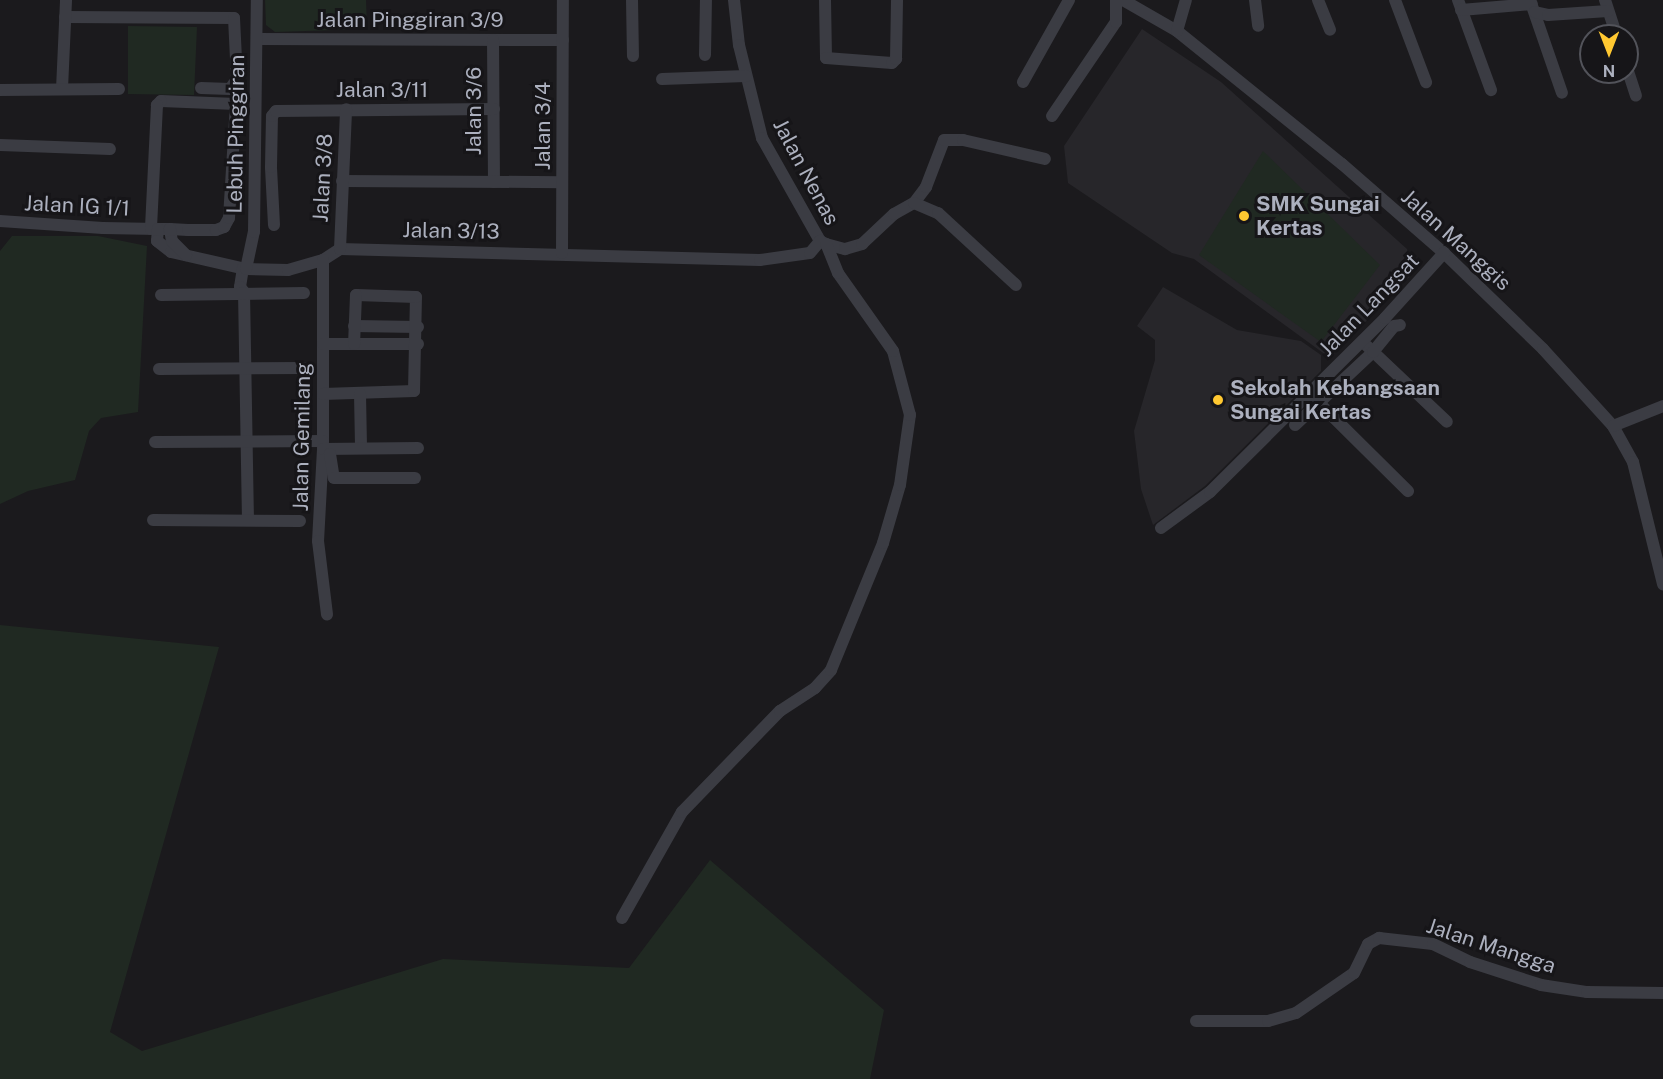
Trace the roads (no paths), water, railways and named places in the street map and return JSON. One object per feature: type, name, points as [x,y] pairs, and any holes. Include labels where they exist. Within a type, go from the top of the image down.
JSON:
[{"type":"street","points":[[62,89],[66,0]]},
{"type":"street","name":"Lebuh Pinggiran","points":[[244,292],[254,232],[256,0]]},
{"type":"street","name":"Jalan 3/4","points":[[562,0],[562,253]]},
{"type":"street","points":[[632,0],[633,56]]},
{"type":"street","points":[[705,55],[706,0]]},
{"type":"street","name":"Jalan Nenas","points":[[734,0],[746,76],[762,138],[823,243],[835,249],[854,248],[894,213],[914,202]]},
{"type":"street","points":[[825,0],[825,56],[829,60],[894,62],[897,0]]},
{"type":"street","points":[[1023,82],[1069,0]]},
{"type":"street","points":[[1052,116],[1116,22],[1116,0]]},
{"type":"street","name":"Jalan Manggis","points":[[1123,0],[1177,31],[1342,164],[1444,254],[1530,335],[1613,426],[1639,478],[1663,584]]},
{"type":"street","points":[[1177,31],[1186,0]]},
{"type":"street","points":[[1255,0],[1258,26]]},
{"type":"street","points":[[1318,0],[1330,30]]},
{"type":"street","points":[[1395,0],[1426,82]]},
{"type":"street","points":[[1491,90],[1460,5],[1532,5],[1548,15],[1606,5],[1613,24]]},
{"type":"street","points":[[1532,5],[1562,93]]},
{"type":"street","points":[[65,17],[227,15],[237,25],[237,79],[230,88],[201,88]]},
{"type":"street","name":"Jalan Pinggiran 3/9","points":[[257,39],[562,40]]},
{"type":"street","name":"Jalan 3/6","points":[[493,40],[494,182]]},
{"type":"street","points":[[662,79],[746,76]]},
{"type":"street","points":[[1632,84],[1636,96]]},
{"type":"street","points":[[0,90],[119,89]]},
{"type":"street","name":"Jalan IG 1/1","points":[[0,221],[160,229],[216,230],[224,227],[229,218],[236,104],[229,101],[161,101],[157,105],[160,229]]},
{"type":"street","name":"Jalan 3/8","points":[[340,249],[346,109]]},
{"type":"street","name":"Jalan 3/11","points":[[274,225],[272,116],[284,110],[494,110]]},
{"type":"street","points":[[1016,285],[938,213],[914,202],[926,187],[944,140],[963,140],[1045,159]]},
{"type":"street","points":[[0,145],[110,149]]},
{"type":"street","points":[[342,181],[562,182]]},
{"type":"street","points":[[160,229],[158,241],[163,248],[247,268],[288,270],[323,260],[340,249]]},
{"type":"street","points":[[622,918],[682,812],[780,711],[816,688],[831,670],[883,543],[900,485],[910,415],[893,351],[838,273],[823,243]]},
{"type":"street","name":"Jalan 3/13","points":[[340,249],[562,253],[669,260],[760,260],[810,253],[823,243]]},
{"type":"street","name":"Jalan Langsat","points":[[1161,528],[1209,492],[1362,342],[1444,254]]},
{"type":"street","name":"Jalan Gemilang","points":[[323,260],[325,446],[318,541],[327,614]]},
{"type":"street","points":[[244,292],[248,520]]},
{"type":"street","points":[[161,295],[304,292]]},
{"type":"street","points":[[323,394],[410,392],[416,388],[418,327],[416,297],[360,294],[353,298],[354,344]]},
{"type":"street","points":[[1295,425],[1373,352],[1394,326],[1400,325]]},
{"type":"street","points":[[354,326],[418,327]]},
{"type":"street","points":[[1362,342],[1447,423]]},
{"type":"street","points":[[323,344],[418,344]]},
{"type":"street","points":[[159,369],[303,368]]},
{"type":"street","points":[[1308,393],[1408,491]]},
{"type":"street","points":[[360,394],[361,448]]},
{"type":"street","points":[[1613,426],[1663,406]]},
{"type":"street","points":[[155,442],[418,448]]},
{"type":"street","points":[[325,446],[334,478],[415,478]]},
{"type":"street","points":[[153,520],[300,521]]},
{"type":"street","name":"Jalan Mangga","points":[[1196,1021],[1268,1021],[1296,1014],[1353,973],[1368,944],[1379,938],[1432,944],[1470,962],[1541,985],[1587,992],[1663,993]]},
{"type":"place","name":"SMK Sungai Kertas","points":[[1244,216]]},
{"type":"place","name":"Sekolah Kebangsaan Sungai Kertas","points":[[1218,400]]}]
